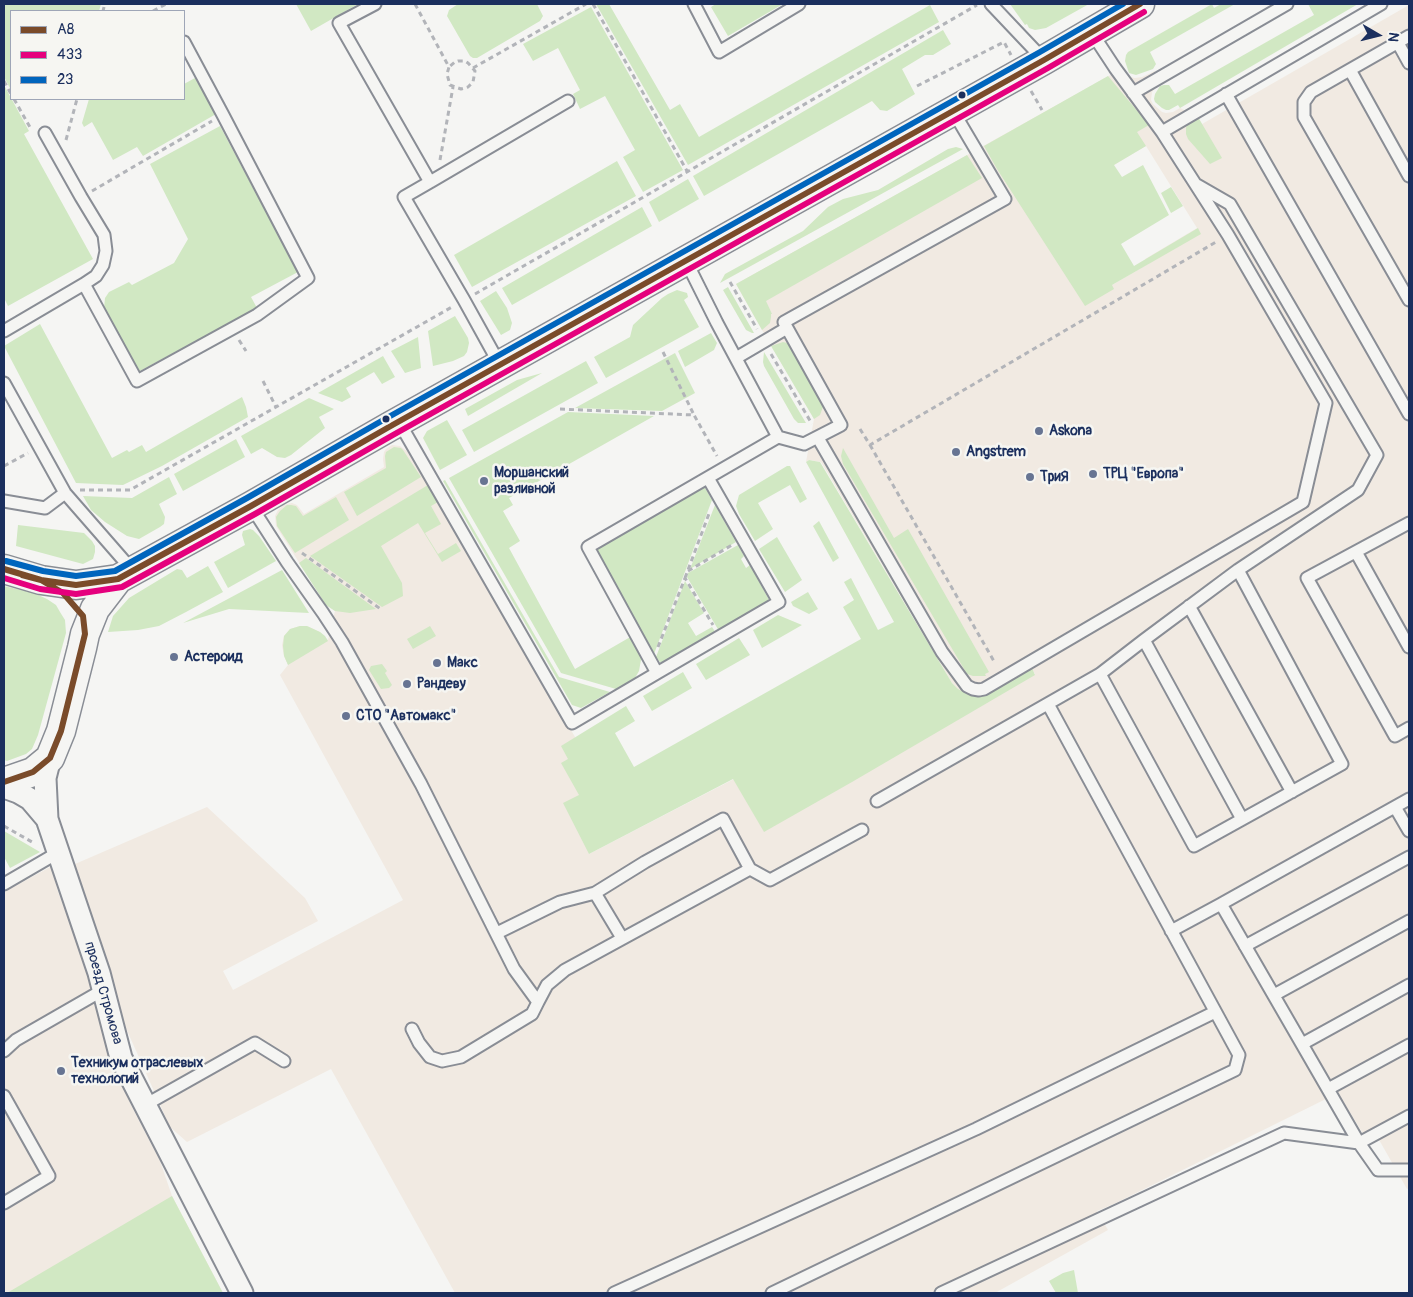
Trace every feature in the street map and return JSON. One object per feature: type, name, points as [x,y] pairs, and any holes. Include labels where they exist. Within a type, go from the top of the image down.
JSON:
[{"type":"main road","points":[[4,569],[41,580],[76,585],[126,575],[1092,33],[1140,4]]},
{"type":"main road","points":[[84,634],[94,609],[126,575]]},
{"type":"main road","points":[[4,782],[33,772],[50,758],[61,731],[82,648],[84,634],[83,616],[63,593],[41,580]]},
{"type":"street","points":[[49,825],[45,778],[50,758]]},
{"type":"street","points":[[4,787],[30,799],[49,825]]},
{"type":"street","name":"проезд Стромова","points":[[49,825],[103,990],[121,1058],[242,1293]]},
{"type":"lane","points":[[374,4],[339,23],[433,180]]},
{"type":"lane","points":[[694,4],[718,52],[799,4]]},
{"type":"lane","points":[[991,4],[1044,60]]},
{"type":"lane","points":[[1134,93],[1287,4]]},
{"type":"lane","points":[[1162,132],[1381,4]]},
{"type":"lane","points":[[819,438],[942,652],[967,686],[973,689],[984,689],[1303,502],[1326,403],[1228,235],[1162,132],[1092,33]]},
{"type":"lane","points":[[1409,36],[1311,92],[1304,102],[1304,117],[1409,300]]},
{"type":"lane","points":[[1398,43],[1409,64]]},
{"type":"lane","points":[[84,284],[138,381],[257,315],[308,278],[185,44]]},
{"type":"lane","points":[[1350,70],[1409,176]]},
{"type":"lane","points":[[1226,94],[1409,414]]},
{"type":"lane","points":[[500,365],[404,198],[568,101]]},
{"type":"lane","points":[[655,668],[588,547],[778,437],[804,444],[819,438],[841,425],[784,322],[1005,199],[953,111]]},
{"type":"lane","points":[[4,331],[96,276],[103,264],[106,251],[104,236],[45,133]]},
{"type":"lane","points":[[877,801],[1100,674],[1238,570],[1358,490],[1377,455],[1230,204],[1195,184]]},
{"type":"lane","points":[[686,261],[778,437]]},
{"type":"lane","points":[[736,358],[787,328]]},
{"type":"lane","points":[[4,383],[65,493],[126,575]]},
{"type":"lane","points":[[399,422],[572,723],[655,668],[720,636],[780,602],[708,478]]},
{"type":"lane","points":[[4,501],[45,508],[65,493]]},
{"type":"lane","points":[[251,506],[286,562],[342,642],[421,784],[514,970],[538,1002]]},
{"type":"lane","points":[[1408,527],[1307,578],[1395,736],[1409,728]]},
{"type":"lane","points":[[1356,552],[1409,647]]},
{"type":"lane","points":[[1100,674],[1194,846],[1342,764],[1238,570]]},
{"type":"lane","points":[[1189,606],[1292,792]]},
{"type":"lane","points":[[1144,640],[1242,819]]},
{"type":"lane","points":[[772,1293],[1235,1070],[1239,1055],[1048,704]]},
{"type":"lane","points":[[1171,931],[1409,799]]},
{"type":"lane","points":[[1395,807],[1409,831]]},
{"type":"lane","points":[[497,933],[560,902],[595,893],[645,862],[723,819],[750,869],[770,880],[862,830]]},
{"type":"lane","points":[[4,884],[59,852]]},
{"type":"lane","points":[[1246,946],[1409,857]]},
{"type":"lane","points":[[412,1029],[430,1058],[442,1061],[461,1057],[532,1014],[547,985],[565,970],[750,869]]},
{"type":"lane","points":[[595,893],[622,938]]},
{"type":"lane","points":[[1221,904],[1359,1143],[1378,1170],[1409,1170]]},
{"type":"lane","points":[[1274,995],[1409,921]]},
{"type":"lane","points":[[1302,1044],[1409,985]]},
{"type":"lane","points":[[4,1051],[16,1040],[103,990]]},
{"type":"lane","points":[[614,1293],[976,1129],[1215,1012]]},
{"type":"lane","points":[[145,1105],[255,1043],[284,1061]]},
{"type":"lane","points":[[1328,1089],[1409,1045]]},
{"type":"lane","points":[[4,1096],[49,1176],[4,1203]]},
{"type":"lane","points":[[941,1293],[1284,1133],[1359,1143],[1409,1116]]},
{"type":"path","points":[[155,10],[166,4]]},
{"type":"path","points":[[415,4],[449,67]]},
{"type":"path","points":[[473,68],[586,4]]},
{"type":"path","points":[[593,4],[687,171]]},
{"type":"path","points":[[65,493],[84,490],[130,490],[979,4]]},
{"type":"path","points":[[103,10],[104,6]]},
{"type":"path","points":[[462,61],[468,63],[473,68],[474,78],[471,85],[465,89],[450,85],[447,78],[449,67],[454,62],[462,61]]},
{"type":"path","points":[[4,81],[10,92]]},
{"type":"path","points":[[433,180],[454,87]]},
{"type":"path","points":[[15,100],[33,133],[45,133]]},
{"type":"path","points":[[60,159],[77,100]]},
{"type":"path","points":[[81,198],[223,115]]},
{"type":"path","points":[[870,445],[1228,235]]},
{"type":"path","points":[[730,282],[819,438]]},
{"type":"path","points":[[663,352],[724,469]]},
{"type":"path","points":[[263,381],[276,407]]},
{"type":"path","points":[[560,409],[694,414]]},
{"type":"path","points":[[860,429],[995,663]]},
{"type":"path","points":[[4,466],[40,448]]},
{"type":"path","points":[[655,668],[684,578],[717,493]]},
{"type":"path","points":[[687,572],[742,539]]},
{"type":"path","points":[[302,553],[382,610]]},
{"type":"path","points":[[684,578],[720,636]]},
{"type":"path","points":[[4,826],[32,842],[49,825]]},
{"type":"shaded area","points":[[1409,5],[1409,1188],[1407,1189],[1378,1138],[1368,1142],[1338,1093],[1097,1211],[1108,1230],[995,1293],[455,1293],[331,1069],[187,1142],[170,1127],[121,1017],[75,864],[207,807],[305,898],[318,921],[223,971],[233,990],[403,900],[280,675],[288,665],[282,645],[284,636],[290,629],[307,626],[320,632],[328,640],[335,611],[326,605],[276,526],[275,516],[283,505],[292,503],[297,505],[304,514],[384,467],[384,452],[392,445],[400,446],[408,452],[575,737],[589,854],[734,779],[764,831],[1035,674],[1032,669],[985,695],[967,694],[958,690],[952,683],[821,462],[809,460],[806,462],[814,419],[736,284],[1123,68],[1130,77],[1135,78],[1155,71],[1161,83],[1152,92],[1151,100],[1153,104],[1166,113],[1180,108],[1198,117],[1202,124]],"holes":[[[1146,146],[1197,228],[1145,259],[1148,264],[1112,285],[1114,165]]]},
{"type":"shaded area","name":"Техникум отраслевых технологий","points":[[52,866],[57,889],[91,979],[105,1037],[131,1105],[160,1161],[172,1196],[223,1293],[4,1293],[4,892]]},
{"type":"green space","points":[[4,4],[101,4],[99,10],[10,10],[10,88],[4,77]]},
{"type":"green space","points":[[296,4],[358,4],[311,31]]},
{"type":"green space","points":[[458,4],[537,4],[543,16],[540,21],[477,58],[473,58],[447,16],[449,10]]},
{"type":"green space","points":[[596,4],[609,4],[670,110],[680,104],[699,137],[930,5],[939,22],[688,165]]},
{"type":"green space","points":[[716,4],[783,4],[728,36],[711,7]]},
{"type":"green space","points":[[1010,4],[1089,4],[1046,28],[1035,30],[1029,28],[1027,24],[1025,25]]},
{"type":"green space","points":[[1212,4],[1214,8],[1221,4],[1235,4],[1150,52],[1156,64],[1153,69],[1136,75],[1129,73],[1125,61],[1128,52]]},
{"type":"green space","points":[[1308,4],[1358,4],[1180,108],[1178,105],[1166,110],[1155,102],[1155,94],[1160,86],[1169,85],[1175,94],[1314,15]]},
{"type":"green space","points":[[591,7],[683,170],[643,192],[623,157],[635,150],[605,96],[580,109],[573,94],[580,90],[558,48],[533,61],[523,44]]},
{"type":"green space","points":[[943,30],[951,44],[933,55],[925,55],[902,69],[915,94],[887,111],[880,110],[872,101],[704,196],[693,176]]},
{"type":"green space","points":[[1108,76],[1149,125],[1137,132],[1146,146],[1114,165],[1122,177],[1143,165],[1169,215],[1121,244],[1134,266],[1198,228],[1201,234],[1112,285],[1114,289],[1085,306],[984,146]]},
{"type":"green space","points":[[195,78],[216,114],[143,156],[137,147],[113,160],[92,122],[84,127],[82,123],[89,100],[185,100],[185,83]]},
{"type":"green space","points":[[4,85],[10,100],[12,100],[29,131],[24,134],[93,259],[8,306],[4,298]]},
{"type":"green space","points":[[1198,117],[1222,158],[1210,164],[1188,139],[1186,134],[1188,123]]},
{"type":"green space","points":[[220,126],[298,272],[251,297],[257,308],[138,372],[104,308],[105,298],[109,292],[129,282],[132,285],[174,263],[188,239],[150,164]]},
{"type":"green space","points":[[956,147],[963,149],[720,283],[725,274],[803,231],[828,207],[843,199],[878,190],[948,149]]},
{"type":"green space","points":[[967,155],[982,178],[766,301],[772,314],[770,323],[762,330],[736,284]]},
{"type":"green space","points":[[617,161],[636,196],[472,287],[454,255]]},
{"type":"green space","points":[[688,179],[699,199],[659,222],[649,202]]},
{"type":"green space","points":[[1171,187],[1183,206],[1171,213],[1161,193]]},
{"type":"green space","points":[[642,207],[652,226],[512,305],[502,288]]},
{"type":"green space","points":[[728,287],[754,333],[746,330],[723,290]]},
{"type":"green space","points":[[677,290],[687,293],[688,297],[684,300],[699,327],[606,378],[594,357],[630,337],[633,325],[662,298]]},
{"type":"green space","points":[[496,291],[507,308],[512,323],[510,330],[501,335],[480,301]]},
{"type":"green space","points":[[455,316],[468,338],[467,352],[464,356],[453,361],[433,366],[428,331]]},
{"type":"green space","points":[[40,324],[112,458],[142,445],[146,452],[242,397],[248,417],[162,466],[123,485],[76,483],[4,346]]},
{"type":"green space","points":[[711,333],[717,343],[714,350],[685,367],[678,351]]},
{"type":"green space","points":[[418,337],[421,368],[405,373],[391,351]]},
{"type":"green space","points":[[783,342],[791,344],[824,404],[820,415],[814,419],[771,346]]},
{"type":"green space","points":[[764,352],[806,423],[798,423],[794,419],[764,366]]},
{"type":"green space","points":[[675,353],[695,393],[662,411],[575,408]]},
{"type":"green space","points":[[383,356],[395,377],[382,384],[374,372],[346,388],[351,397],[342,402],[318,393]]},
{"type":"green space","points":[[586,361],[598,383],[474,452],[462,430]]},
{"type":"green space","points":[[542,373],[468,416],[465,409],[517,380]]},
{"type":"green space","points":[[309,398],[334,409],[319,417],[325,428],[285,458],[277,457],[262,448],[251,454],[241,436]]},
{"type":"green space","points":[[568,412],[654,416],[509,498],[513,505],[503,511],[520,541],[509,548],[575,669],[632,636],[642,654],[639,671],[635,678],[616,689],[561,673],[449,478]]},
{"type":"green space","points":[[447,420],[467,455],[440,470],[423,438],[427,431]]},
{"type":"green space","points":[[236,439],[245,457],[183,491],[174,474]]},
{"type":"green space","points":[[394,447],[403,450],[421,477],[357,516],[344,492],[386,468],[386,452]]},
{"type":"green space","points":[[843,448],[894,538],[908,529],[989,672],[985,674],[986,676],[967,674],[843,464],[841,456]]},
{"type":"green space","points":[[809,460],[820,462],[952,683],[958,689],[967,694],[985,695],[1032,668],[1035,675],[764,832],[733,779],[589,854],[563,803],[579,795],[561,763],[568,759],[561,746],[626,706],[635,721],[615,733],[634,767],[861,639],[843,607],[854,600],[844,582],[851,578],[878,630],[894,622],[806,462]]},
{"type":"green space","points":[[790,466],[807,499],[800,503],[790,485],[758,503],[773,529],[755,541],[736,506],[739,495]]},
{"type":"green space","points":[[169,477],[177,494],[159,504],[165,517],[164,524],[139,539],[127,536],[105,522],[91,510],[83,496],[132,498]]},
{"type":"green space","points":[[445,480],[559,677],[610,692],[581,708],[572,705],[443,481]]},
{"type":"green space","points":[[428,485],[438,502],[431,506],[441,524],[425,533],[438,554],[456,543],[461,551],[442,562],[418,523],[381,546],[402,583],[403,596],[382,607],[310,556]]},
{"type":"green space","points":[[704,486],[712,500],[654,654],[594,549]]},
{"type":"green space","points":[[336,497],[349,520],[295,553],[277,526],[276,517],[280,511],[287,505],[296,506],[303,516]]},
{"type":"green space","points":[[715,505],[736,542],[690,569]]},
{"type":"green space","points":[[819,521],[839,558],[833,562],[813,526]]},
{"type":"green space","points":[[18,525],[84,533],[95,546],[93,559],[83,564],[16,546]]},
{"type":"green space","points":[[250,529],[259,536],[276,561],[228,588],[214,562],[245,545],[242,535],[243,531]]},
{"type":"green space","points":[[777,537],[802,580],[785,592],[759,549]]},
{"type":"green space","points":[[738,545],[744,556],[741,559],[746,568],[750,565],[769,601],[719,631],[687,577],[688,573]]},
{"type":"green space","points":[[306,558],[376,609],[350,613],[335,611],[326,605],[299,563]]},
{"type":"green space","points":[[208,566],[223,592],[159,626],[138,630],[108,632],[113,616],[129,598],[177,569],[182,570],[187,578]]},
{"type":"green space","points":[[282,570],[309,613],[229,609],[183,623]]},
{"type":"green space","points":[[685,581],[704,613],[688,623],[696,636],[712,627],[716,633],[664,662],[660,662],[656,657]]},
{"type":"green space","points":[[4,586],[34,593],[56,605],[65,620],[66,633],[38,735],[32,749],[26,754],[7,761],[4,760]]},
{"type":"green space","points":[[808,592],[818,609],[809,614],[793,606],[791,602]]},
{"type":"green space","points":[[778,615],[802,625],[762,648],[753,630]]},
{"type":"green space","points":[[307,626],[320,632],[328,641],[288,665],[284,656],[284,636],[290,629]]},
{"type":"green space","points":[[430,626],[436,636],[413,649],[407,639]]},
{"type":"green space","points":[[739,638],[750,655],[706,680],[696,664]]},
{"type":"green space","points":[[382,664],[387,671],[385,673],[392,685],[389,688],[381,689],[369,670],[371,666]]},
{"type":"green space","points":[[683,672],[692,688],[652,711],[643,696]]},
{"type":"green space","points":[[4,831],[40,852],[10,868],[4,857]]},
{"type":"green space","points":[[172,1196],[223,1293],[7,1293]]},
{"type":"green space","points":[[1074,1270],[1078,1293],[1056,1293],[1049,1281],[1063,1273]]},
{"type":"transit line","name":"23","points":[[6,561],[43,571],[76,576],[115,571],[1123,4]]},
{"type":"transit line","name":"А8","points":[[4,569],[41,580],[76,585],[118,579],[1044,60],[1140,4]]},
{"type":"transit line","name":"433","points":[[4,578],[40,589],[76,594],[122,587],[1048,68],[1144,12]]},
{"type":"transit line","name":"А8","points":[[4,782],[33,772],[50,758],[61,731],[85,634],[83,616],[63,593],[41,580],[22,575]]},
{"type":"place","name":"Askona","points":[[1039,431]]},
{"type":"place","name":"Angstrem","points":[[956,452]]},
{"type":"place","name":"ТРЦ \"Европа\"","points":[[1093,474]]},
{"type":"place","name":"ТриЯ","points":[[1030,477]]},
{"type":"place","name":"Моршанский разливной","points":[[484,481]]},
{"type":"place","name":"Астероид","points":[[174,657]]},
{"type":"place","name":"Макс","points":[[437,663]]},
{"type":"place","name":"Рандеву","points":[[407,684]]},
{"type":"place","name":"СТО \"Автомакс\"","points":[[346,716]]},
{"type":"place","name":"Техникум отраслевых технологий","points":[[61,1071]]}]
